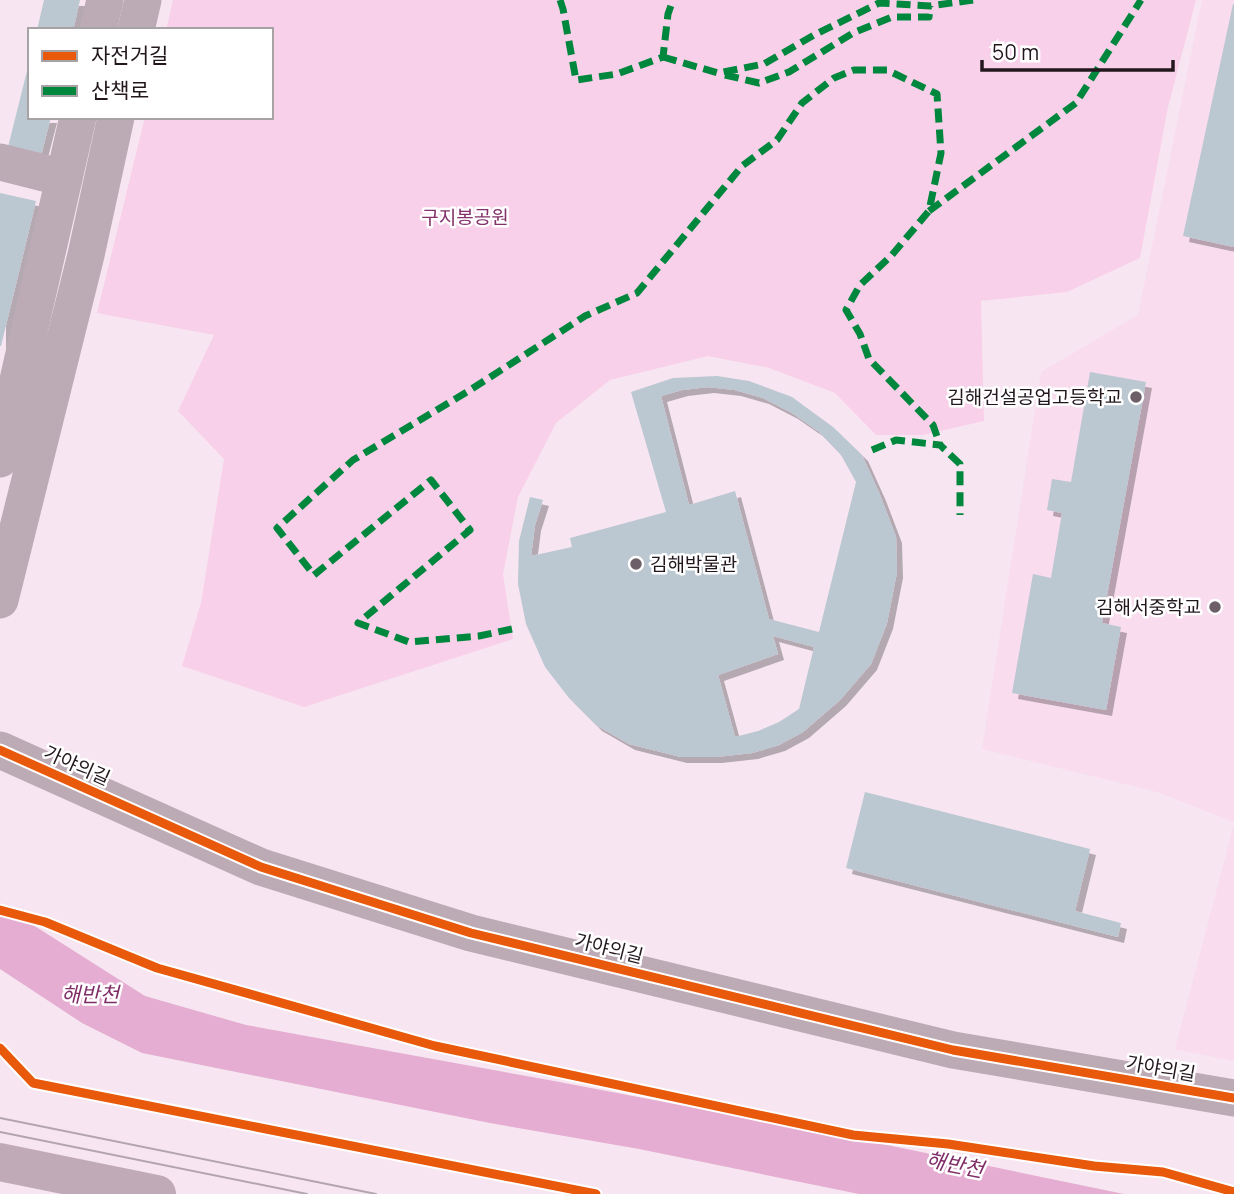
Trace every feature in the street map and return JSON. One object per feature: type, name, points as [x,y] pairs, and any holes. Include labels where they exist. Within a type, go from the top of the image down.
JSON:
[{"type":"main road","points":[[0,1162],[157,1194]]},
{"type":"street","points":[[98,28],[105,0]]},
{"type":"street","points":[[136,28],[143,0]]},
{"type":"street","points":[[0,459],[78,119]]},
{"type":"street","points":[[0,600],[86,255],[117,119]]},
{"type":"street","points":[[0,162],[64,178]]},
{"type":"street","name":"가야의길","points":[[0,750],[261,867],[471,933],[953,1050],[1234,1098]]},
{"type":"shaded area","name":"김해건설공업고등학교","points":[[1202,0],[1234,0],[1234,822],[1157,792],[982,749],[1041,372],[1138,315]]},
{"type":"shaded area","points":[[1234,824],[1234,1061],[1175,1049]]},
{"type":"green space","name":"구지봉공원","points":[[173,0],[1196,0],[1168,107],[1140,258],[1067,292],[981,301],[984,421],[923,435],[876,435],[835,393],[769,368],[708,356],[610,380],[556,423],[518,497],[503,574],[513,639],[304,707],[182,666],[201,603],[224,459],[178,411],[214,335],[97,313],[145,119],[273,119],[273,28],[166,28]]},
{"type":"water","name":"해반천","points":[[0,904],[145,996],[246,1025],[858,1139],[1124,1194],[859,1194],[142,1053],[82,1023],[0,969]]},
{"type":"building","points":[[44,0],[80,0],[73,28],[37,28]]},
{"type":"building","points":[[1234,4],[1234,247],[1183,236]]},
{"type":"building","points":[[28,67],[28,119],[50,119],[39,163],[6,155]]},
{"type":"building","points":[[0,193],[36,201],[1,346],[0,346]]},
{"type":"building","points":[[1090,372],[1146,382],[1102,623],[1121,627],[1106,710],[1012,693],[1033,574],[1051,578],[1062,513],[1047,510],[1052,479],[1071,482]]},
{"type":"building","name":"김해박물관","points":[[717,376],[749,381],[792,397],[833,427],[862,455],[896,537],[897,572],[887,623],[871,664],[840,700],[803,732],[779,745],[752,753],[681,757],[629,744],[596,725],[569,698],[545,667],[526,624],[518,584],[519,541],[530,497],[543,500],[535,525],[531,556],[572,547],[570,538],[666,512],[631,392],[673,378]],"holes":[[[708,387],[735,390],[763,398],[792,413],[818,431],[841,455],[856,482],[819,632],[769,619],[735,491],[689,505],[661,396]],[[773,636],[814,647],[799,709],[779,722],[735,737],[718,675],[778,654]]]},
{"type":"building","points":[[865,792],[1090,849],[1075,911],[1121,923],[1118,937],[846,868]]},
{"type":"tram line","points":[[0,1118],[376,1194]]},
{"type":"tram line","points":[[0,1132],[307,1194]]},
{"type":"marked path","points":[[560,0],[576,80],[617,74],[663,57],[668,14],[673,0]]},
{"type":"marked path","points":[[663,57],[718,73],[764,64],[814,35],[879,3],[930,6],[973,0]]},
{"type":"marked path","points":[[929,211],[1076,103],[1141,0]]},
{"type":"marked path","points":[[725,75],[759,83],[789,72],[853,33],[892,17],[929,17],[930,6]]},
{"type":"marked path","points":[[512,629],[479,636],[409,642],[358,623],[470,530],[431,480],[314,575],[277,528],[353,460],[467,392],[585,316],[637,293],[742,166],[777,140],[802,103],[834,78],[854,70],[887,70],[937,94],[941,153],[929,211],[891,256],[860,285],[846,310],[860,334],[869,359],[933,425],[940,445]]},
{"type":"marked path","points":[[872,450],[896,440],[940,445],[960,464],[960,515]]},
{"type":"cycle path","points":[[0,750],[261,867],[471,933],[953,1050],[1234,1098]]},
{"type":"cycle path","points":[[0,910],[45,922],[157,968],[435,1046],[853,1135],[948,1144],[1094,1166],[1163,1172],[1234,1192]]},
{"type":"cycle path","points":[[0,1048],[33,1083],[596,1194]]},
{"type":"place","name":"김해건설공업고등학교","points":[[1136,397]]},
{"type":"place","name":"김해박물관","points":[[636,564]]},
{"type":"place","name":"김해서중학교","points":[[1215,607]]}]
